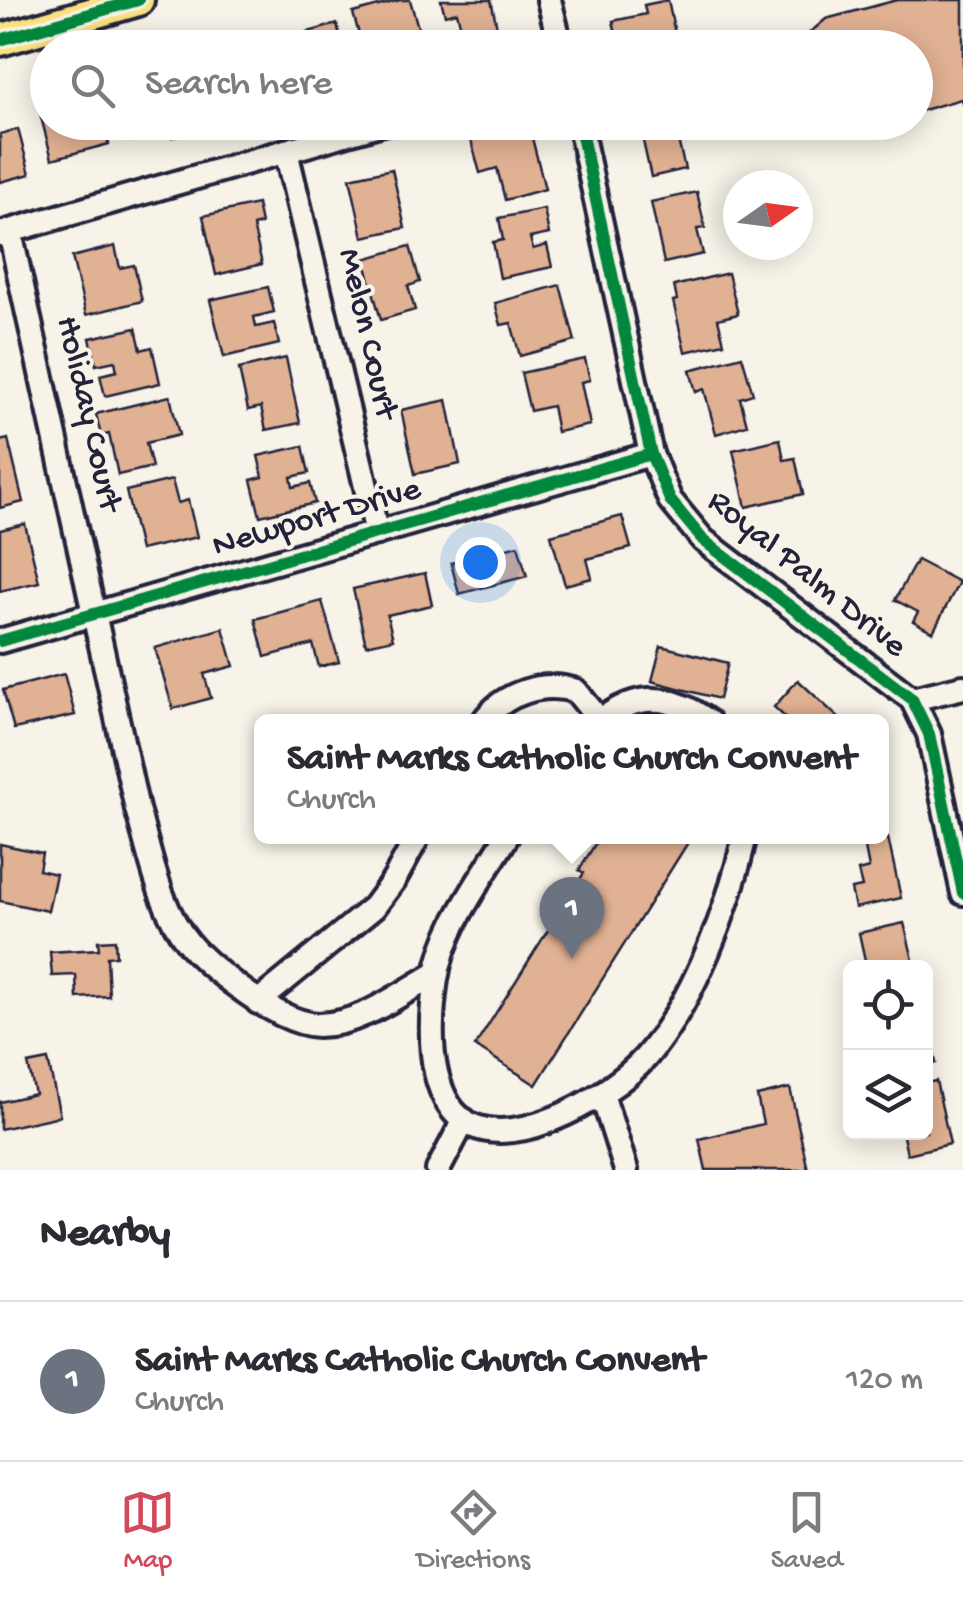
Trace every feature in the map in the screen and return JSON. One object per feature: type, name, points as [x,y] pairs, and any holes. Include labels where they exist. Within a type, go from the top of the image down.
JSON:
[{"type":"main road","points":[[0,40],[100,5],[138,0]]},
{"type":"street","points":[[550,0],[558,30]]},
{"type":"street","points":[[5,233],[324,140]]},
{"type":"street","name":"Royal Palm Drive","points":[[582,140],[651,454],[670,500],[703,540],[912,699],[929,734],[963,894]]},
{"type":"street","name":"Melon Court","points":[[286,151],[377,534]]},
{"type":"street","name":"Holiday Court","points":[[5,233],[137,809],[164,900],[188,943],[258,1002],[315,1025],[344,1021],[378,1008],[437,973]]},
{"type":"street","name":"Newport Drive","points":[[0,641],[651,454]]},
{"type":"street","points":[[493,714],[514,696],[544,686],[564,686],[576,691],[594,714]]},
{"type":"street","points":[[912,699],[963,687]]},
{"type":"street","points":[[608,714],[641,699],[672,701],[694,714]]},
{"type":"street","points":[[258,1002],[374,907],[414,844]]},
{"type":"street","points":[[502,844],[454,924],[437,973],[432,1033],[436,1073],[450,1108],[471,1126],[504,1133],[546,1124],[590,1103],[645,1058],[681,1008],[734,888],[743,844]]},
{"type":"street","points":[[602,1094],[626,1170]]},
{"type":"street","points":[[438,1170],[464,1120]]},
{"type":"building","points":[[410,0],[419,30],[358,30],[353,13]]},
{"type":"building","points":[[441,0],[491,0],[498,30],[462,30],[457,12],[445,15]]},
{"type":"building","points":[[668,0],[674,30],[615,30],[613,21],[646,14],[644,5]]},
{"type":"building","points":[[897,0],[963,0],[963,105],[961,99],[933,107],[933,30],[813,30],[826,19]]},
{"type":"building","points":[[337,24],[338,30],[315,30]]},
{"type":"building","points":[[18,129],[30,174],[0,182],[0,134]]},
{"type":"building","points":[[47,140],[108,140],[109,144],[52,159]]},
{"type":"building","points":[[471,140],[533,140],[545,189],[505,200],[497,168],[480,173]]},
{"type":"building","points":[[643,140],[678,140],[685,169],[651,177]]},
{"type":"building","points":[[392,169],[405,228],[363,237],[350,178]]},
{"type":"building","points":[[697,192],[705,228],[697,229],[703,254],[664,263],[651,202]]},
{"type":"building","points":[[257,204],[261,224],[253,226],[262,264],[216,275],[203,216]]},
{"type":"building","points":[[544,209],[549,234],[530,238],[533,249],[547,245],[552,267],[500,278],[493,242],[503,240],[499,218]]},
{"type":"building","points":[[115,246],[120,268],[134,265],[142,301],[86,315],[72,257]]},
{"type":"building","points":[[410,246],[420,282],[408,286],[415,310],[381,320],[364,259]]},
{"type":"building","points":[[728,273],[738,314],[718,319],[724,343],[685,352],[673,301],[677,300],[674,286]]},
{"type":"building","points":[[560,285],[575,341],[520,356],[511,323],[501,325],[495,303]]},
{"type":"building","points":[[268,287],[274,312],[254,317],[256,327],[274,323],[279,344],[224,357],[210,300]]},
{"type":"building","points":[[136,328],[141,350],[152,347],[160,383],[105,396],[100,375],[117,371],[115,361],[96,365],[90,338]]},
{"type":"building","points":[[742,356],[753,394],[740,398],[747,425],[716,434],[704,389],[696,392],[690,370]]},
{"type":"building","points":[[286,358],[300,423],[266,430],[261,407],[248,410],[239,369]]},
{"type":"building","points":[[585,359],[590,380],[581,382],[590,425],[557,432],[552,406],[530,411],[521,373]]},
{"type":"building","points":[[170,396],[179,435],[146,443],[152,467],[118,475],[109,434],[101,436],[96,414]]},
{"type":"building","points":[[447,400],[460,464],[415,474],[401,410]]},
{"type":"building","points":[[8,439],[23,502],[0,508],[0,441]]},
{"type":"building","points":[[780,439],[784,460],[795,458],[803,494],[746,507],[733,450]]},
{"type":"building","points":[[303,446],[309,473],[291,477],[293,487],[310,483],[315,503],[260,516],[251,480],[263,477],[258,456]]},
{"type":"building","points":[[172,480],[178,503],[188,500],[197,537],[140,550],[126,491]]},
{"type":"building","points":[[622,516],[631,548],[587,559],[592,578],[565,585],[551,535]]},
{"type":"building","points":[[25,524],[39,582],[0,591],[0,530]]},
{"type":"building","points":[[518,545],[527,576],[459,594],[451,563]]},
{"type":"building","points":[[917,560],[959,582],[933,632],[913,621],[918,612],[895,600]]},
{"type":"building","points":[[425,573],[432,605],[387,615],[393,639],[366,645],[353,589]]},
{"type":"building","points":[[322,601],[339,662],[319,667],[313,644],[265,657],[255,619]]},
{"type":"building","points":[[223,628],[234,666],[204,674],[211,698],[173,709],[155,648]]},
{"type":"building","points":[[661,646],[728,663],[719,699],[652,681]]},
{"type":"building","points":[[64,674],[75,715],[14,729],[3,690]]},
{"type":"building","points":[[798,680],[834,714],[781,714],[774,707]]},
{"type":"building","points":[[889,843],[901,898],[855,908],[851,889],[862,887],[858,871],[869,868],[864,844]]},
{"type":"building","points":[[0,844],[42,853],[39,870],[56,874],[48,911],[0,901]]},
{"type":"building","points":[[595,844],[687,844],[536,1085],[475,1046],[584,873],[579,870]]},
{"type":"building","points":[[904,923],[913,960],[865,960],[859,933]]},
{"type":"building","points":[[115,940],[116,956],[107,957],[109,996],[77,998],[76,975],[52,976],[50,952],[99,949],[98,941]]},
{"type":"building","points":[[48,1060],[60,1116],[0,1129],[0,1102],[35,1094],[28,1064]]},
{"type":"building","points":[[936,1081],[950,1144],[907,1154],[904,1140],[933,1140]]},
{"type":"building","points":[[790,1088],[808,1170],[706,1170],[699,1139],[763,1124],[757,1096]]},
{"type":"cycle path","points":[[34,30],[138,0]]},
{"type":"cycle path","points":[[0,40],[30,31]]},
{"type":"cycle path","points":[[583,140],[651,454],[670,500],[703,540],[912,699],[929,734],[963,893]]},
{"type":"cycle path","points":[[0,641],[651,454]]},
{"type":"place","name":"Saint Marks Catholic Church Convent","points":[[572,959]]}]
